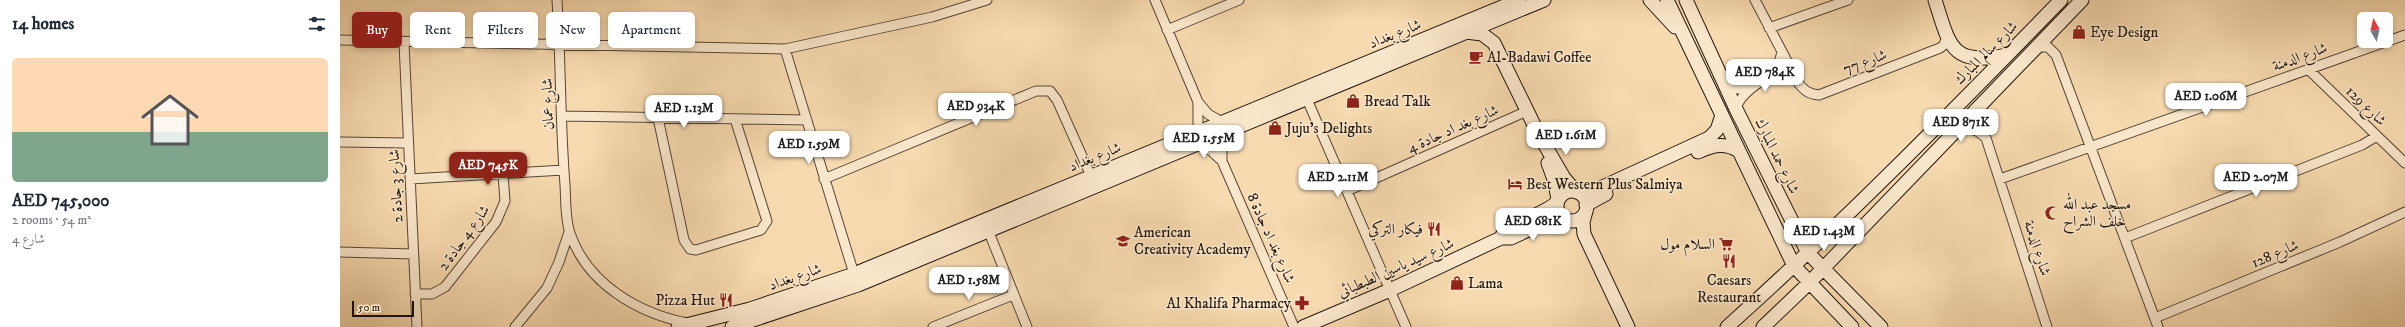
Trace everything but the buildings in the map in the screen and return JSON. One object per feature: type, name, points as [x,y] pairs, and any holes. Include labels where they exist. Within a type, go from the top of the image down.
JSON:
[{"type":"main road","name":"شارع بغداد","points":[[732,327],[858,286],[1195,144],[1224,126],[1519,0]]},
{"type":"main road","name":"شارع بغداد","points":[[678,327],[750,310],[854,274],[1198,131],[1224,126],[1306,97],[1544,0]]},
{"type":"main road","points":[[1650,0],[1680,32]]},
{"type":"main road","points":[[1667,0],[1680,32],[1722,115],[1794,266],[1852,327]]},
{"type":"main road","name":"شارع حمد المبارك","points":[[1686,0],[1736,109],[1808,253],[1881,327]]},
{"type":"main road","points":[[1935,0],[1947,36],[1955,50],[1968,57],[1983,59],[2007,55]]},
{"type":"main road","name":"شارع سالم المبارك","points":[[1726,327],[1865,199],[2061,0]]},
{"type":"main road","name":"شارع سالم المبارك","points":[[1763,327],[1809,283],[2082,0]]},
{"type":"main road","points":[[1494,44],[1494,30],[1500,18]]},
{"type":"main road","points":[[1466,32],[1482,34],[1494,44],[1538,133],[1564,178],[1577,193],[1586,208],[1583,222],[1584,234],[1628,327]]},
{"type":"main road","points":[[1565,218],[1578,219],[1586,208],[1597,198],[1693,150],[1715,133],[1722,115]]},
{"type":"main road","points":[[1538,133],[1555,182],[1558,201],[1565,218],[1584,234]]},
{"type":"main road","points":[[1558,201],[1564,194],[1592,192],[1693,150],[1718,145],[1729,146],[1739,151]]},
{"type":"main road","points":[[1865,199],[1864,208],[1875,214]]},
{"type":"main road","name":"شارع سيد ياسين الطبطبائي","points":[[1501,238],[1508,228],[1544,213],[1558,201]]},
{"type":"main road","name":"شارع سيد ياسين الطبطبائي","points":[[1304,327],[1390,290],[1501,238],[1511,238],[1565,218]]},
{"type":"street","name":"شارع عمان","points":[[557,0],[558,12]]},
{"type":"street","points":[[600,45],[785,49],[932,17],[986,0]]},
{"type":"street","points":[[1154,0],[1198,102],[1208,114],[1224,126]]},
{"type":"street","points":[[1167,30],[1239,0]]},
{"type":"street","name":"شارع 77","points":[[1755,0],[1793,74],[1805,92],[1819,95],[1940,48],[1944,45],[1947,36]]},
{"type":"street","points":[[1769,28],[1848,0]]},
{"type":"street","name":"شارع الدمنة","points":[[2000,179],[2091,148],[2405,35]]},
{"type":"street","points":[[340,40],[404,43],[546,44]]},
{"type":"street","name":"شارع 3 جادة 2","points":[[404,43],[417,327]]},
{"type":"street","points":[[2036,47],[2048,47],[2056,55],[2156,323]]},
{"type":"street","name":"شارع عمان","points":[[560,48],[564,170],[569,232],[580,256],[597,277],[618,295],[642,309],[667,319],[694,324]]},
{"type":"street","points":[[785,49],[854,274]]},
{"type":"street","points":[[1727,89],[1743,88],[1774,68],[1781,59],[1782,52]]},
{"type":"street","name":"شارع 129","points":[[2308,69],[2405,163]]},
{"type":"street","points":[[1736,109],[1739,101],[1748,91],[1778,73],[1793,74]]},
{"type":"street","points":[[824,179],[1036,91],[1050,91],[1057,100],[1091,176]]},
{"type":"street","points":[[1306,97],[1406,327]]},
{"type":"street","points":[[1198,102],[1198,131]]},
{"type":"street","name":"شارع بغد اد جادة 4","points":[[1347,191],[1527,111]]},
{"type":"street","points":[[562,116],[807,120]]},
{"type":"street","points":[[658,118],[684,240],[690,249],[696,250],[761,230],[766,226],[767,221],[735,119]]},
{"type":"street","name":"شارع بغد اد جادة 8","points":[[1224,126],[1222,161],[1294,327]]},
{"type":"street","name":"شارع الدمنة","points":[[1960,126],[1977,131],[1986,138],[2046,327]]},
{"type":"street","points":[[2125,238],[2362,145],[2377,136]]},
{"type":"street","points":[[340,142],[408,143]]},
{"type":"street","name":"شارع بغد اد جادة 8","points":[[1195,144],[1210,150],[1222,161]]},
{"type":"street","points":[[410,179],[564,170]]},
{"type":"street","name":"شارع 4 جادة 2","points":[[415,294],[432,294],[445,287],[496,222],[506,202],[503,174]]},
{"type":"street","name":"شارع 128","points":[[2156,323],[2405,212]]},
{"type":"street","points":[[988,230],[1027,327]]},
{"type":"street","name":"شارع عمان","points":[[515,327],[547,288],[559,262],[569,232]]},
{"type":"street","points":[[340,252],[414,254]]},
{"type":"street","points":[[932,327],[1013,295]]},
{"type":"place","name":"Eye Design","points":[[2079,32]]},
{"type":"place","name":"Al-Badawi Coffee","points":[[1476,57]]},
{"type":"place","name":"Bread Talk","points":[[1353,101]]},
{"type":"place","name":"Juju's Delights","points":[[1275,128]]},
{"type":"place","name":"Best Western Plus Salmiya","points":[[1515,184]]},
{"type":"place","name":"مسجد عبد الله خلف الشراح","points":[[2052,213]]},
{"type":"place","name":"فيكار التركي","points":[[1434,229]]},
{"type":"place","name":"American Creativity Academy","points":[[1123,241]]},
{"type":"place","name":"السلام مول","points":[[1726,244]]},
{"type":"place","name":"Caesars Restaurant","points":[[1729,261]]},
{"type":"place","name":"Lama","points":[[1457,283]]},
{"type":"place","name":"Pizza Hut","points":[[726,300]]},
{"type":"place","name":"Al Khalifa Pharmacy","points":[[1302,303]]}]
